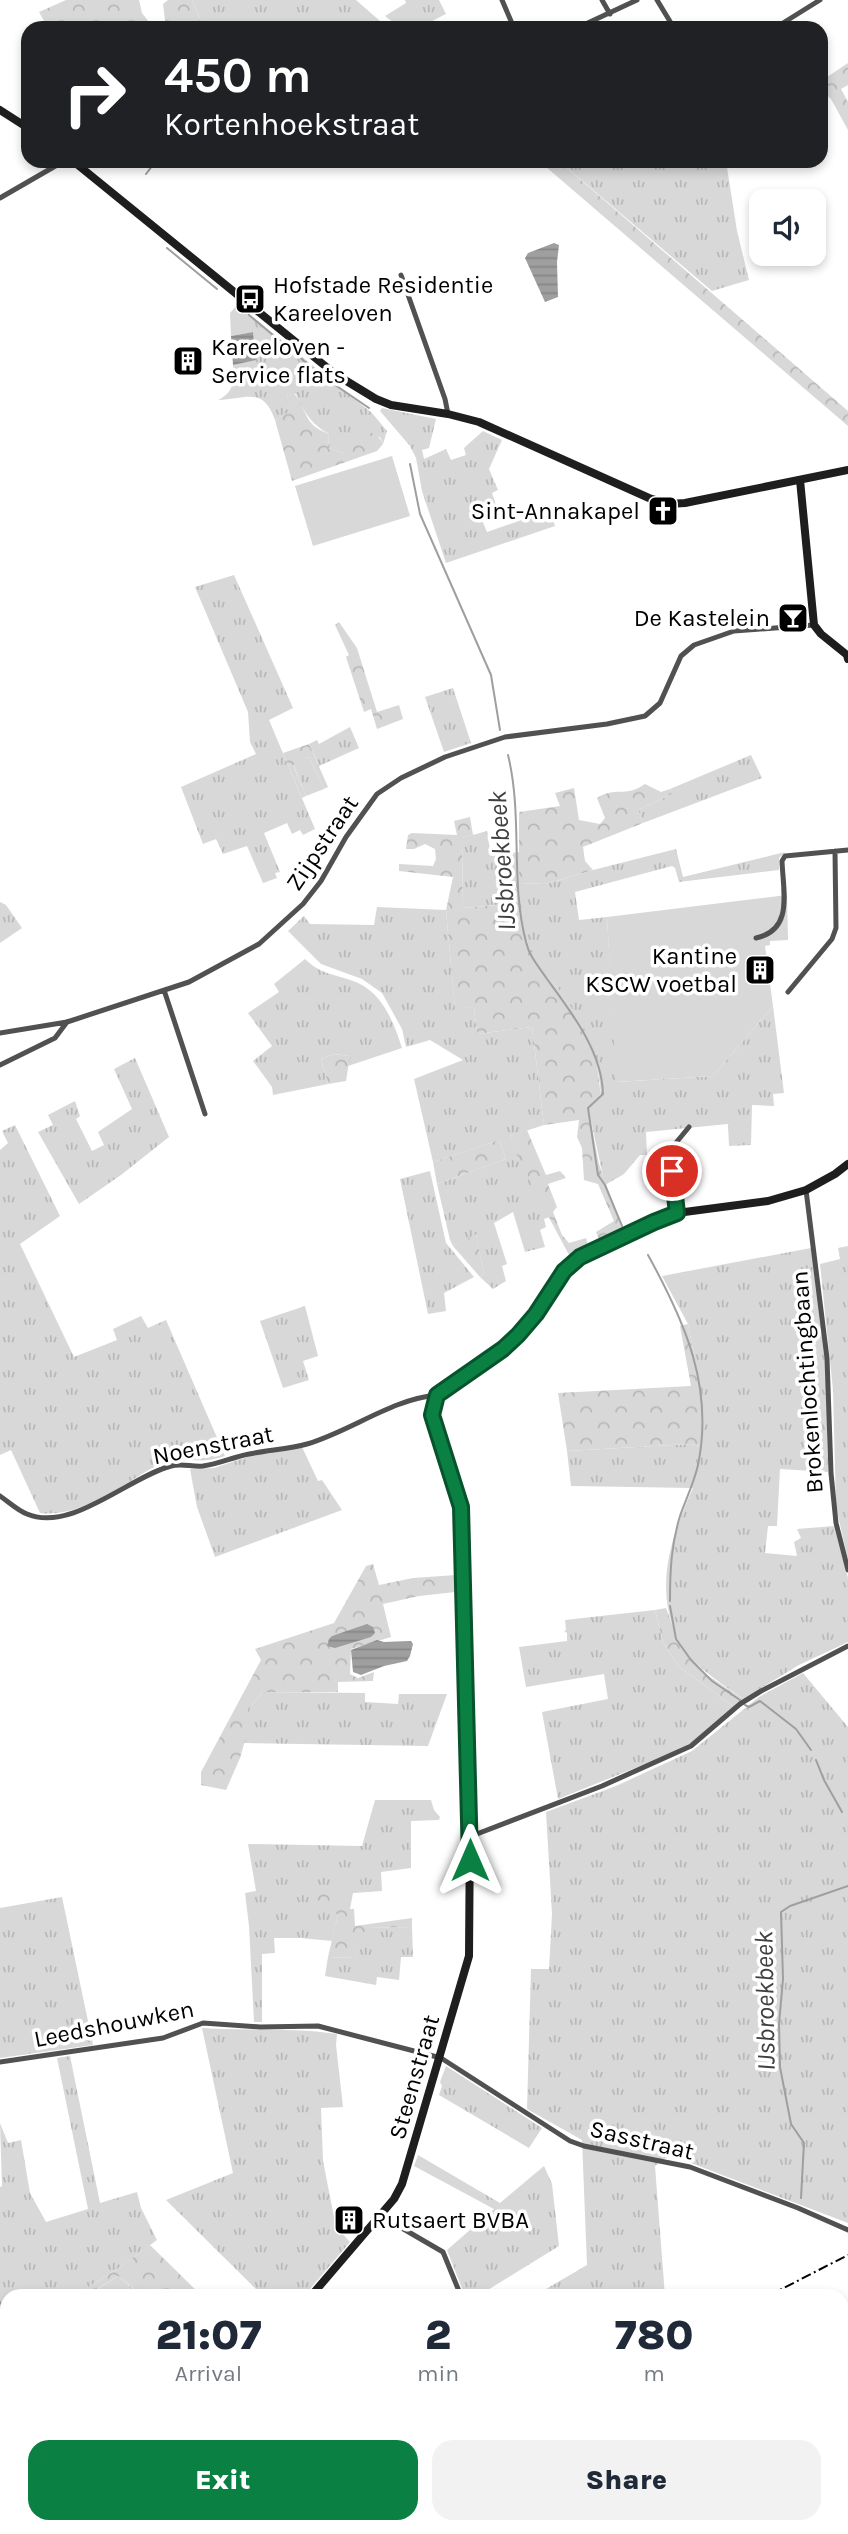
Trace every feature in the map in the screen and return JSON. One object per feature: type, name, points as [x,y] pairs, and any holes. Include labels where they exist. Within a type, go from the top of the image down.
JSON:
[{"type":"street","points":[[502,0],[511,21]]},
{"type":"street","points":[[602,0],[610,14]]},
{"type":"street","points":[[594,21],[637,0]]},
{"type":"street","points":[[657,0],[670,21]]},
{"type":"street","points":[[786,21],[820,0]]},
{"type":"street","points":[[1,107],[21,123]]},
{"type":"street","points":[[0,198],[52,168]]},
{"type":"street","points":[[82,168],[335,374],[366,394],[391,405],[448,414],[496,429],[649,498],[669,503],[685,503],[848,470]]},
{"type":"street","points":[[401,275],[429,349],[448,414]]},
{"type":"street","points":[[800,480],[814,625],[848,656]]},
{"type":"street","name":"Zijpstraat","points":[[0,1032],[67,1022],[189,982],[259,944],[303,904],[377,794],[401,778],[445,757],[505,737],[607,724],[645,716],[660,703],[681,656],[694,645],[734,631],[814,625]]},
{"type":"street","points":[[756,938],[769,935],[784,916],[782,861],[785,856],[848,850]]},
{"type":"street","points":[[788,992],[832,939],[836,928],[835,851]]},
{"type":"street","points":[[164,990],[205,1114]]},
{"type":"street","points":[[0,1065],[55,1038],[67,1022]]},
{"type":"street","points":[[677,1213],[670,1150],[689,1127]]},
{"type":"street","points":[[437,1395],[503,1349],[518,1335],[536,1314],[564,1271],[580,1257],[677,1213],[768,1200],[806,1191],[848,1164]]},
{"type":"street","name":"Brokenlochtingbaan","points":[[806,1191],[827,1358],[836,1523],[848,1570]]},
{"type":"street","name":"Noenstraat","points":[[0,1496],[27,1514],[39,1517],[61,1516],[83,1509],[165,1468],[175,1465],[199,1466],[246,1454],[306,1444],[341,1432],[419,1397],[437,1395]]},
{"type":"street","name":"Steenstraat","points":[[317,2289],[383,2212],[402,2184],[469,1956],[470,1837],[461,1507],[432,1415],[437,1395]]},
{"type":"street","points":[[470,1837],[602,1786],[691,1746],[753,1695],[848,1646]]},
{"type":"street","name":"Leedshouwken","points":[[0,2062],[163,2038],[202,2023],[260,2027],[318,2026],[440,2059]]},
{"type":"street","name":"Sasstraat","points":[[440,2059],[570,2141],[690,2167],[848,2230]]},
{"type":"street","points":[[383,2212],[400,2227],[443,2252],[458,2289]]},
{"type":"green space","points":[[66,0],[139,0],[142,13],[148,21],[44,21],[39,12]]},
{"type":"green space","points":[[168,0],[192,0],[201,21],[165,21],[163,4]]},
{"type":"green space","points":[[192,0],[356,0],[380,21],[201,21]]},
{"type":"green space","points":[[405,0],[439,0],[446,14],[433,21],[392,21],[385,16],[406,3]]},
{"type":"green space","points":[[848,63],[848,85],[841,89],[848,102],[848,130],[828,96],[828,76]]},
{"type":"green space","points":[[547,168],[567,168],[848,411],[848,426]]},
{"type":"green space","points":[[567,168],[727,168],[737,231],[749,280],[712,291]]},
{"type":"green space","points":[[237,305],[372,413],[387,431],[383,444],[380,437],[344,453],[328,448],[329,434],[309,417],[296,394],[287,395],[291,411],[275,420],[265,402],[259,398],[218,400],[227,394],[232,386],[233,365],[256,359],[253,332],[231,336],[230,313]]},
{"type":"green space","points":[[290,391],[297,397],[313,425],[329,434],[328,448],[344,453],[358,431],[373,433],[383,444],[377,451],[292,481],[275,420],[290,411],[287,395]]},
{"type":"green space","points":[[382,408],[436,419],[429,448],[422,450],[424,459],[446,449],[451,460],[466,455],[464,448],[483,431],[502,440],[489,469],[498,490],[492,493],[496,505],[478,511],[487,532],[550,510],[555,526],[446,563],[422,491],[416,458],[410,446],[380,411]]},
{"type":"green space","points":[[392,456],[410,516],[313,546],[295,486]]},
{"type":"green space","points":[[234,575],[293,708],[269,720],[315,829],[303,835],[300,830],[292,834],[287,823],[264,833],[280,872],[275,873],[277,878],[263,883],[247,846],[223,854],[216,839],[203,844],[181,787],[256,754],[250,742],[248,712],[195,587]]},
{"type":"green space","points":[[339,622],[357,648],[377,712],[399,705],[403,719],[377,729],[371,709],[364,712],[346,657],[349,655],[335,625]]},
{"type":"green space","points":[[453,688],[471,743],[444,752],[425,697]]},
{"type":"green space","points":[[350,727],[359,748],[319,766],[309,744],[317,740],[319,744]]},
{"type":"green space","points":[[309,744],[328,787],[324,789],[309,757],[293,765],[306,796],[302,798],[283,753]]},
{"type":"green space","points":[[751,755],[762,778],[643,823],[638,810],[672,794],[670,789]]},
{"type":"green space","points":[[309,757],[324,789],[306,796],[293,764]]},
{"type":"green space","points":[[645,784],[661,792],[670,789],[672,794],[638,810],[643,823],[583,847],[585,861],[593,870],[546,884],[519,883],[519,812],[560,806],[555,793],[574,788],[579,820],[600,824],[605,818],[597,798],[632,790]]},
{"type":"green space","points":[[470,817],[473,835],[462,838],[463,908],[521,903],[527,941],[536,958],[582,1022],[596,1058],[601,1096],[588,1108],[599,1164],[622,1230],[599,1239],[596,1232],[614,1221],[598,1184],[584,1180],[582,1148],[577,1137],[579,1120],[544,1125],[532,1027],[477,1034],[474,1007],[455,1009],[446,910],[453,877],[399,871],[399,864],[433,866],[436,859],[435,849],[425,844],[406,849],[408,835],[457,835],[454,821]]},
{"type":"green space","points":[[487,831],[491,856],[519,852],[519,883],[546,884],[676,849],[683,877],[785,852],[779,858],[779,870],[679,882],[672,866],[575,892],[579,920],[607,917],[617,1082],[713,1076],[773,1006],[784,1093],[773,1094],[774,1106],[752,1105],[751,1145],[729,1146],[728,1124],[646,1132],[647,1155],[640,1155],[624,1174],[605,1185],[588,1107],[601,1096],[592,1049],[573,1010],[529,947],[521,903],[463,908],[462,838]]},
{"type":"green space","points":[[787,895],[788,940],[770,941],[770,945],[765,946],[773,1006],[713,1076],[616,1082],[607,917]]},
{"type":"green space","points":[[0,902],[6,905],[22,928],[0,943]]},
{"type":"green space","points":[[377,907],[446,910],[455,1008],[474,1007],[477,1034],[532,1027],[544,1125],[510,1136],[550,1217],[544,1219],[546,1227],[540,1230],[545,1247],[525,1252],[513,1212],[494,1223],[507,1264],[502,1266],[506,1281],[493,1289],[480,1277],[484,1274],[476,1235],[453,1246],[437,1184],[506,1159],[499,1140],[433,1162],[414,1079],[463,1060],[430,1040],[406,1047],[402,1029],[382,993],[362,979],[321,964],[288,931],[304,916],[310,924],[374,925]]},
{"type":"green space","points":[[305,959],[321,970],[361,984],[370,990],[390,1017],[402,1048],[348,1066],[350,1056],[333,1054],[321,1059],[328,1084],[273,1095],[272,1087],[253,1061],[272,1046],[248,1013],[279,992],[274,984]]},
{"type":"green space","points":[[333,1054],[350,1056],[346,1081],[328,1084],[321,1059]]},
{"type":"green space","points":[[135,1058],[169,1137],[79,1204],[38,1132],[53,1125],[48,1115],[75,1101],[80,1116],[76,1119],[92,1151],[104,1145],[98,1132],[132,1109],[114,1069]]},
{"type":"green space","points":[[15,1125],[60,1216],[20,1244],[74,1357],[117,1340],[113,1329],[141,1316],[148,1328],[166,1320],[225,1456],[210,1460],[180,1460],[161,1464],[76,1509],[40,1513],[11,1450],[0,1455],[0,1150],[8,1143],[2,1131]]},
{"type":"green space","points":[[527,1130],[546,1175],[560,1171],[566,1178],[548,1184],[557,1207],[553,1212],[562,1235],[569,1243],[586,1238],[588,1245],[569,1255],[520,1163],[510,1136]]},
{"type":"green space","points":[[499,1140],[506,1159],[437,1184],[433,1162]]},
{"type":"green space","points":[[430,1171],[446,1243],[474,1277],[444,1293],[446,1311],[428,1314],[400,1179]]},
{"type":"green space","points":[[476,1234],[484,1274],[480,1277],[453,1246]]},
{"type":"green space","points":[[848,1246],[848,1561],[836,1506],[833,1390],[820,1264],[840,1259],[838,1248]]},
{"type":"green space","points":[[811,1248],[826,1359],[828,1472],[780,1469],[777,1526],[768,1526],[765,1553],[797,1556],[794,1542],[801,1538],[797,1529],[834,1526],[848,1578],[848,1642],[799,1665],[743,1699],[702,1669],[681,1647],[668,1609],[666,1592],[669,1556],[693,1488],[571,1486],[567,1451],[690,1444],[702,1446],[701,1391],[688,1324],[662,1276]]},
{"type":"green space","points":[[305,1306],[318,1356],[303,1361],[309,1380],[283,1388],[260,1321]]},
{"type":"green space","points":[[688,1324],[701,1391],[702,1446],[690,1444],[567,1451],[558,1393],[691,1386],[680,1326]]},
{"type":"green space","points":[[302,1447],[318,1481],[322,1480],[342,1510],[215,1557],[197,1507],[190,1469],[214,1468],[253,1455]]},
{"type":"green space","points":[[373,1564],[379,1585],[413,1578],[456,1575],[455,1592],[383,1604],[391,1637],[351,1649],[350,1674],[358,1678],[374,1672],[373,1681],[338,1682],[338,1692],[263,1692],[250,1707],[248,1730],[240,1758],[226,1790],[201,1785],[201,1772],[261,1660],[255,1649],[334,1623],[366,1566]]},
{"type":"green space","points":[[666,1608],[680,1645],[704,1673],[743,1699],[734,1707],[678,1666],[663,1642],[655,1610]]},
{"type":"green space","points":[[655,1610],[663,1642],[678,1666],[734,1707],[695,1741],[558,1799],[542,1712],[608,1699],[604,1674],[526,1687],[519,1647],[567,1641],[565,1620]]},
{"type":"green space","points":[[803,1673],[848,1727],[848,2223],[670,2155],[655,2166],[664,2289],[546,2289],[587,2265],[582,2140],[527,2109],[531,1969],[549,1969],[552,1914],[546,1812],[616,1786],[692,1751],[759,1697]]},
{"type":"green space","points":[[263,1692],[365,1693],[365,1702],[398,1704],[399,1694],[447,1694],[428,1746],[244,1743],[250,1707]]},
{"type":"green space","points":[[375,1800],[431,1800],[440,1817],[439,1820],[411,1821],[411,1868],[381,1872],[382,1891],[312,1894],[338,1914],[332,1941],[274,1938],[275,1953],[262,1954],[262,2022],[254,2022],[245,1893],[256,1891],[248,1844],[362,1846]]},
{"type":"green space","points":[[312,1893],[353,1893],[350,1909],[354,1909],[355,1926],[412,1918],[412,1927],[366,1928],[355,1958],[328,1957],[338,1914],[311,1910]]},
{"type":"green space","points":[[62,1897],[93,2045],[0,2058],[0,1908]]},
{"type":"green space","points":[[412,1927],[413,1957],[401,1957],[399,1980],[377,1977],[376,1985],[325,1976],[328,1957],[355,1958],[365,1928]]},
{"type":"green space","points":[[202,2028],[337,2034],[343,2107],[321,2108],[323,2161],[336,2227],[350,2242],[310,2289],[256,2289],[166,2200],[233,2173]]},
{"type":"green space","points":[[70,2056],[100,2203],[137,2192],[141,2208],[157,2240],[85,2289],[0,2289],[0,2123],[8,2143],[21,2140],[30,2193],[46,2222],[88,2209],[57,2058]]},
{"type":"green space","points":[[446,2066],[542,2128],[529,2148],[439,2095]]},
{"type":"green space","points":[[418,2155],[500,2203],[544,2166],[552,2184],[559,2246],[489,2289],[462,2289],[447,2250],[494,2209],[414,2166]]},
{"type":"green space","points":[[150,2245],[195,2289],[134,2289],[118,2276],[97,2289],[85,2289]]},
{"type":"green space","points":[[118,2276],[134,2289],[98,2289]]},
{"type":"shaded area","points":[[554,243],[559,245],[558,297],[545,302],[525,258],[528,253]]},
{"type":"shaded area","points":[[253,332],[256,360],[233,365],[231,336]]},
{"type":"shaded area","points":[[367,1624],[373,1627],[375,1633],[371,1637],[335,1648],[327,1646],[332,1636]]},
{"type":"shaded area","points":[[377,1640],[411,1641],[413,1644],[410,1656],[407,1661],[361,1675],[353,1672],[351,1650]]},
{"type":"waterway","name":"IJsbroekbeek","points":[[146,174],[151,168]]},
{"type":"waterway","name":"IJsbroekbeek","points":[[167,248],[217,289]]},
{"type":"waterway","name":"IJsbroekbeek","points":[[249,315],[322,376],[369,408]]},
{"type":"waterway","name":"IJsbroekbeek","points":[[410,464],[420,514],[491,675],[500,730]]},
{"type":"waterway","name":"IJsbroekbeek","points":[[508,755],[515,801],[521,919],[526,942],[529,952],[584,1033],[597,1063],[603,1094],[588,1108],[598,1175],[622,1226]]},
{"type":"waterway","name":"IJsbroekbeek","points":[[648,1255],[684,1330],[699,1382],[702,1409],[698,1465],[675,1537],[670,1601]]},
{"type":"waterway","name":"IJsbroekbeek","points":[[670,1606],[676,1639],[691,1660],[712,1681],[740,1700]]},
{"type":"waterway","name":"IJsbroekbeek","points":[[745,1705],[749,1707],[760,1701],[796,1729],[811,1750]]},
{"type":"waterway","name":"IJsbroekbeek","points":[[816,1760],[842,1812]]},
{"type":"waterway","name":"IJsbroekbeek","points":[[801,2198],[804,2143],[791,2124],[780,2067],[779,2024],[783,1979],[781,1912],[790,1906],[848,1886]]},
{"type":"railway","points":[[782,2289],[848,2255]]},
{"type":"place","name":"Hofstade Residentie Kareeloven","points":[[250,299]]},
{"type":"place","name":"Kareeloven - Service flats","points":[[188,361]]},
{"type":"place","name":"Sint-Annakapel","points":[[663,511]]},
{"type":"place","name":"De Kastelein","points":[[793,618]]},
{"type":"place","name":"Kantine KSCW voetbal","points":[[760,970]]},
{"type":"place","name":"Rutsaert BVBA","points":[[349,2220]]},
{"type":"route","points":[[470,1860],[461,1507],[432,1415],[437,1395],[503,1349],[518,1335],[536,1314],[564,1271],[580,1257],[677,1213],[672,1171]]}]
